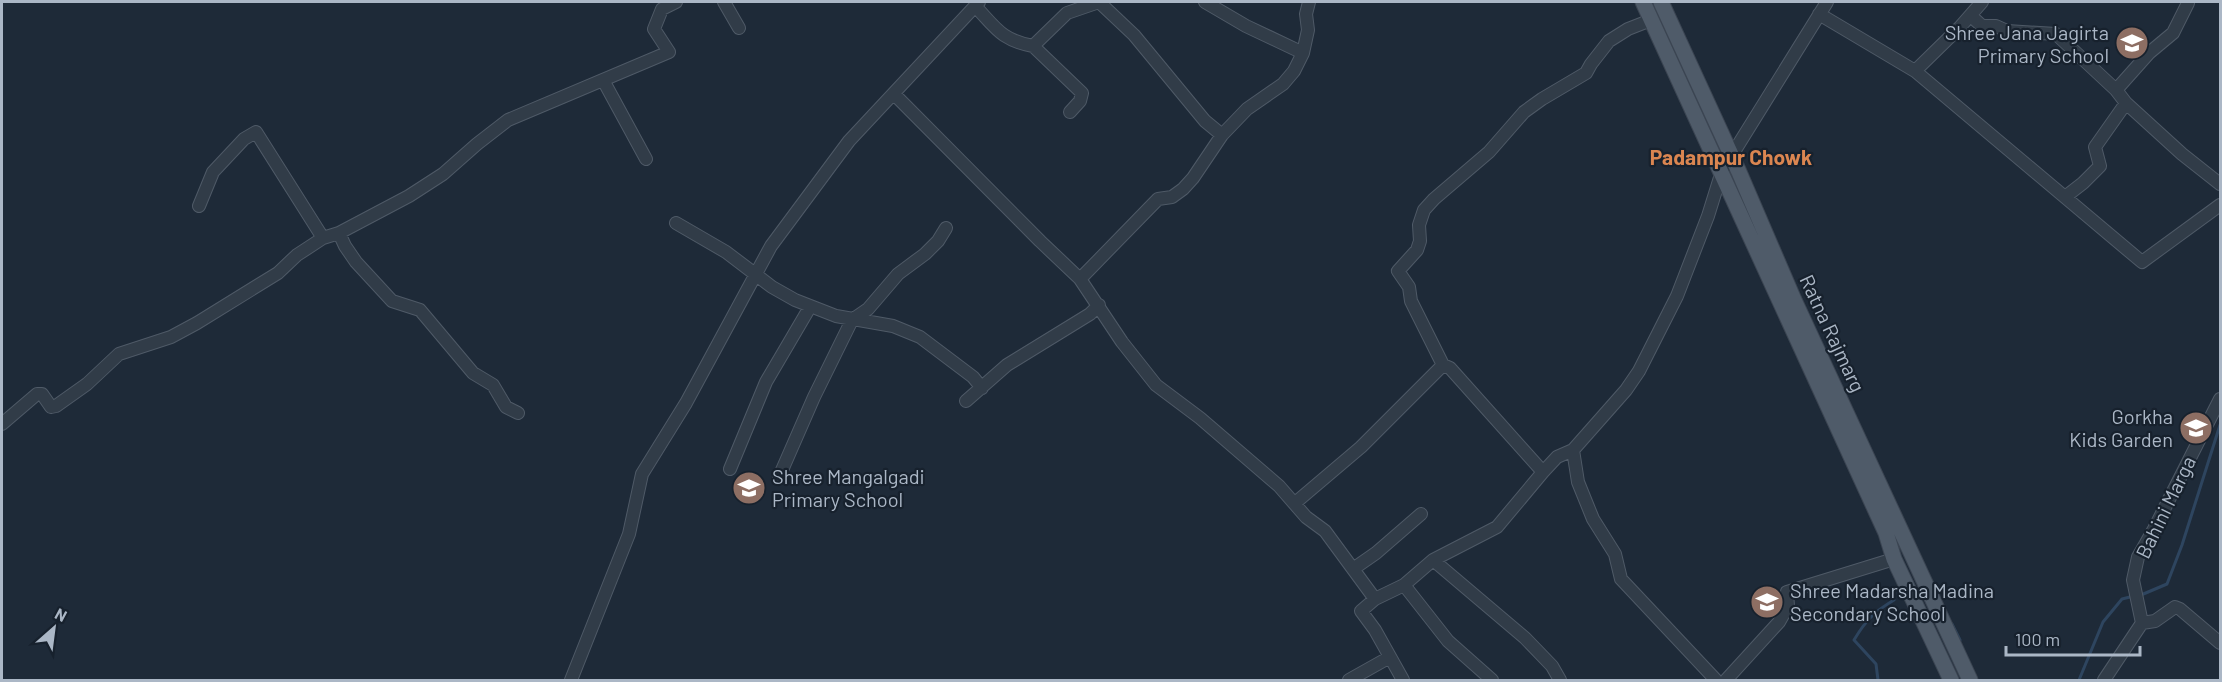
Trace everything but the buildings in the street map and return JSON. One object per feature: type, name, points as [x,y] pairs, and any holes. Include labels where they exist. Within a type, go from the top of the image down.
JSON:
[{"type":"main road","name":"Ratna Rajmarg","points":[[1643,2],[1722,171],[1766,274],[1951,681]]},
{"type":"main road","name":"Ratna Rajmarg","points":[[1661,2],[1794,300],[1970,681]]},
{"type":"street","points":[[2,424],[37,394],[42,394],[51,407],[56,406],[87,384],[119,354],[171,337],[198,323],[278,273],[297,255],[323,237],[339,233],[409,196],[443,174],[508,120],[669,52],[654,29],[662,9],[676,2]]},
{"type":"street","points":[[724,2],[739,28]]},
{"type":"street","points":[[1033,46],[1067,13],[1099,2],[1134,35],[1205,121],[1222,135]]},
{"type":"street","points":[[1205,2],[1246,26],[1303,53]]},
{"type":"street","points":[[1080,279],[1158,200],[1172,197],[1183,189],[1222,135],[1247,109],[1283,84],[1294,71],[1303,53],[1308,30],[1306,14],[1309,2]]},
{"type":"street","points":[[1403,681],[1375,630],[1361,611],[1375,599],[1404,585],[1433,560],[1497,526],[1557,456],[1573,450],[1608,412],[1639,371],[1677,296],[1708,216],[1722,171],[1827,2]]},
{"type":"street","points":[[1915,71],[1971,16],[1982,2]]},
{"type":"street","points":[[2116,90],[2149,53],[2173,33],[2188,2]]},
{"type":"street","points":[[571,681],[629,534],[642,474],[686,403],[771,246],[849,141],[977,4],[1000,34],[1017,43],[1033,46],[1082,93],[1080,101],[1070,112]]},
{"type":"street","points":[[1819,14],[1915,71],[2142,262],[2220,205]]},
{"type":"street","points":[[1971,16],[1982,26],[1996,26],[2007,31],[2056,34],[2116,90],[2126,103],[2182,154],[2220,184]]},
{"type":"street","points":[[1543,472],[1450,368],[1443,365],[1411,301],[1409,287],[1398,271],[1417,250],[1420,242],[1419,225],[1424,210],[1434,199],[1489,152],[1524,112],[1586,73],[1609,41],[1628,29],[1651,20]]},
{"type":"street","points":[[603,80],[646,159]]},
{"type":"street","points":[[894,94],[1080,279],[1122,342],[1156,385],[1200,418],[1279,486],[1306,517],[1326,531],[1375,599]]},
{"type":"street","points":[[2065,197],[2100,166],[2095,147],[2126,103]]},
{"type":"street","points":[[199,206],[213,172],[244,139],[256,132],[323,237]]},
{"type":"street","points":[[676,223],[734,258],[772,287],[810,307],[852,320],[893,326],[920,337],[973,377],[982,388]]},
{"type":"street","points":[[779,477],[814,397],[852,320],[868,309],[898,274],[925,254],[938,241],[946,228]]},
{"type":"street","points":[[339,233],[356,262],[392,301],[420,310],[473,373],[493,385],[506,407],[518,413]]},
{"type":"street","points":[[966,401],[1007,365],[1090,314],[1099,305]]},
{"type":"street","points":[[730,469],[766,382],[810,307]]},
{"type":"street","points":[[1294,503],[1361,447],[1443,365]]},
{"type":"street","name":"Bahini Marga","points":[[2142,622],[2133,580],[2138,557],[2220,399]]},
{"type":"street","points":[[1573,450],[1578,482],[1593,519],[1615,554],[1621,579],[1716,681]]},
{"type":"street","points":[[1353,569],[1421,514]]},
{"type":"street","points":[[1726,681],[1779,622],[1788,606],[1787,592],[1894,558]]},
{"type":"street","points":[[1433,560],[1525,638],[1552,666],[1560,681]]},
{"type":"street","points":[[1404,585],[1448,641],[1492,681]]},
{"type":"street","points":[[2104,681],[2142,622],[2155,621],[2175,607],[2220,643]]},
{"type":"street","points":[[1349,681],[1390,657]]},
{"type":"waterway","points":[[2141,595],[2167,584],[2182,545],[2220,425]]},
{"type":"waterway","points":[[2079,680],[2103,622],[2122,599],[2134,596]]},
{"type":"waterway","points":[[1878,680],[1876,664],[1854,640],[1871,617],[1894,600]]},
{"type":"waterway","points":[[1952,624],[1960,640]]},
{"type":"place","name":"Shree Jana Jagirta Primary School","points":[[2132,43]]},
{"type":"place","name":"Gorkha Kids Garden","points":[[2196,428]]},
{"type":"place","name":"Shree Mangalgadi Primary School","points":[[749,488]]},
{"type":"place","name":"Shree Madarsha Madina Secondary School","points":[[1767,602]]},
{"type":"district","name":"Padampur Chowk","points":[[1731,156]]}]
